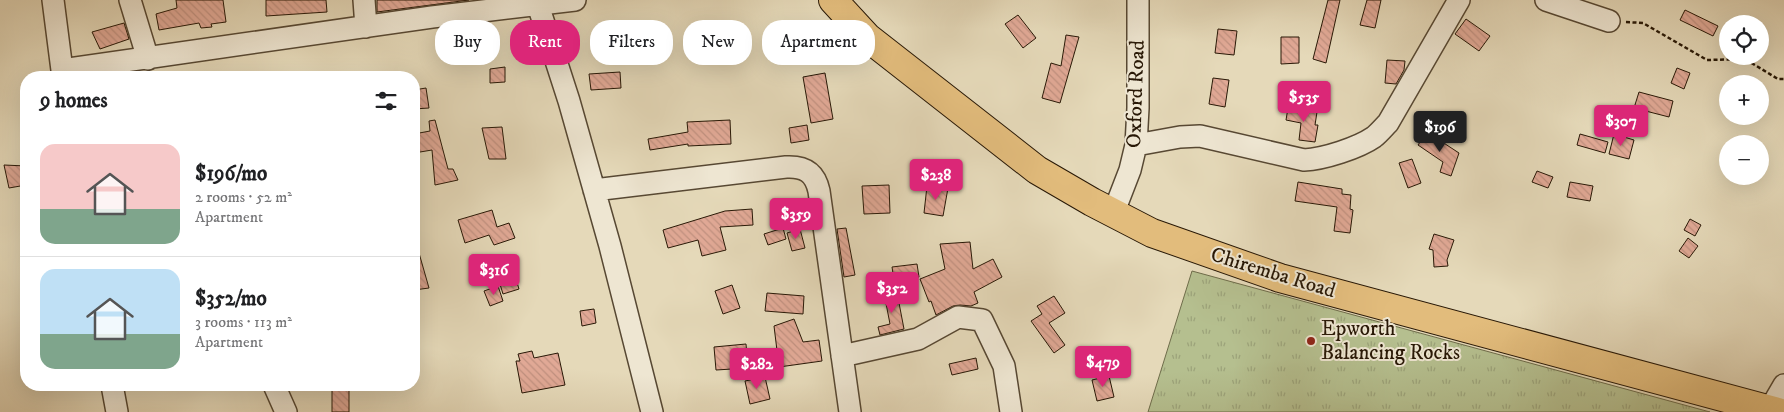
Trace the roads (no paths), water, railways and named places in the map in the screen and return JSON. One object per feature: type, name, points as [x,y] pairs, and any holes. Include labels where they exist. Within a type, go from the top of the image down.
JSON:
[{"type":"main road","name":"Chiremba Road","points":[[833,0],[866,37],[1037,170],[1113,214],[1152,233],[1280,278],[1774,410]]},
{"type":"street","points":[[53,0],[62,71]]},
{"type":"street","points":[[130,0],[148,59]]},
{"type":"street","points":[[364,0],[366,26]]},
{"type":"street","points":[[79,71],[366,26],[575,0]]},
{"type":"street","name":"Oxford Road","points":[[1113,214],[1130,170],[1136,145],[1138,0]]},
{"type":"street","points":[[1136,145],[1180,137],[1200,136],[1304,160],[1314,159],[1357,146],[1374,136],[1388,123],[1459,0]]},
{"type":"street","points":[[1546,0],[1609,21]]},
{"type":"street","points":[[538,5],[569,101],[610,246],[652,412]]},
{"type":"street","points":[[594,190],[786,167],[803,168],[810,172],[817,180],[819,190],[850,412]]},
{"type":"street","points":[[842,356],[918,339],[958,317],[982,320],[1004,366],[1011,412]]},
{"type":"street","points":[[1774,410],[1784,384]]},
{"type":"street","points":[[113,391],[117,412]]},
{"type":"street","points":[[277,391],[286,412]]},
{"type":"place","name":"Epworth Balancing Rocks","points":[[1311,341]]}]
